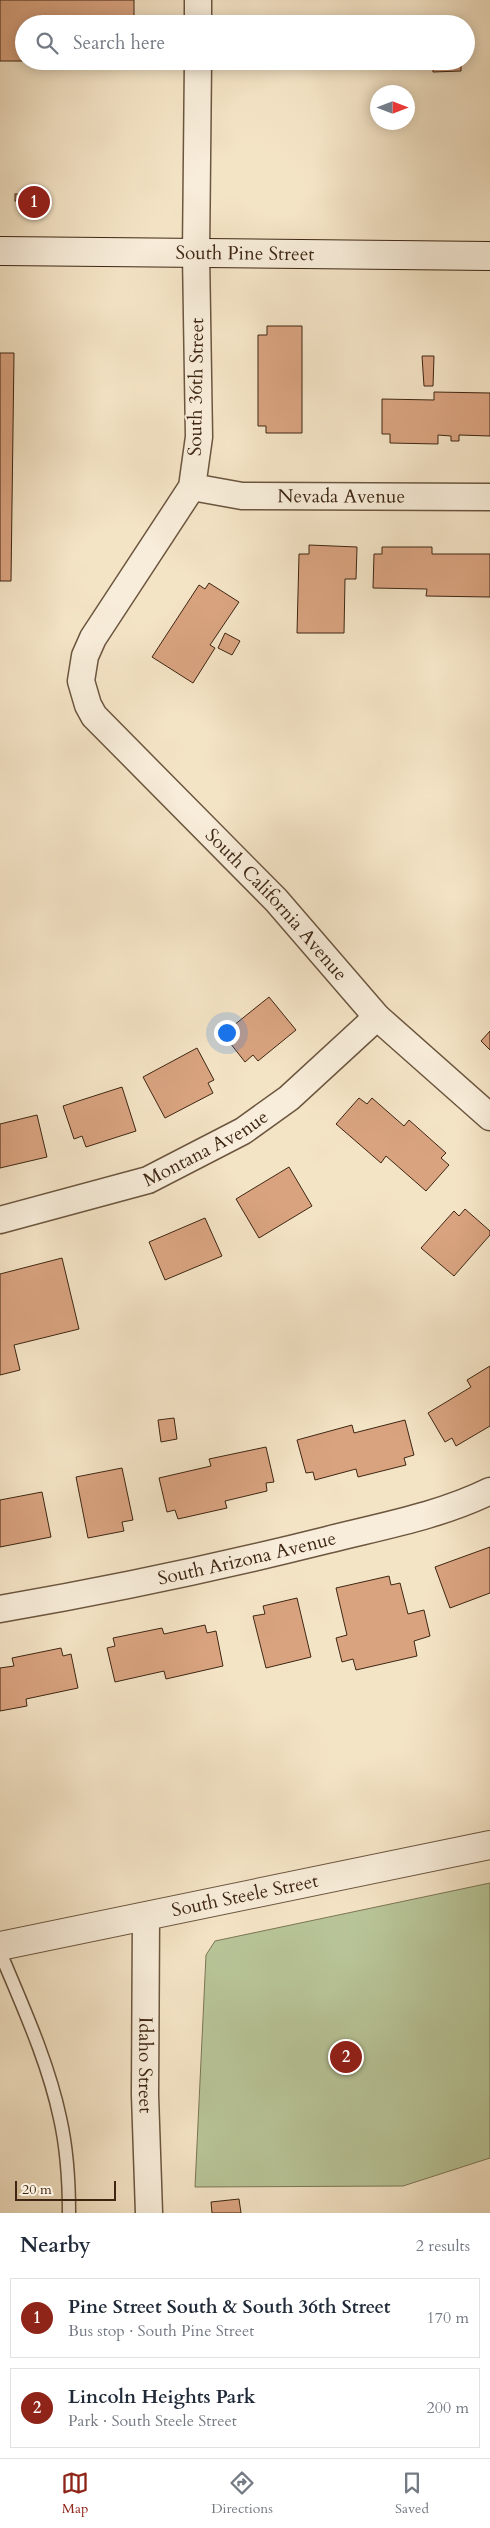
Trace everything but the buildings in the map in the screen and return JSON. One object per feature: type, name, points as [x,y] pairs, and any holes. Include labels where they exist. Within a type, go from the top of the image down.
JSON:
[{"type":"street","points":[[198,0],[198,15]]},
{"type":"street","name":"South 36th Street","points":[[81,681],[85,656],[92,638],[192,487],[198,437],[196,254],[198,70]]},
{"type":"street","name":"South Pine Street","points":[[0,251],[490,256]]},
{"type":"street","name":"Nevada Avenue","points":[[192,487],[242,496],[490,497]]},
{"type":"street","name":"South California Avenue","points":[[81,681],[94,716],[276,900],[377,1017],[490,1117]]},
{"type":"street","name":"Montana Avenue","points":[[0,1220],[148,1180],[242,1132],[289,1098],[377,1017]]},
{"type":"street","name":"South Arizona Avenue","points":[[0,1609],[109,1590],[296,1548],[432,1514],[490,1491]]},
{"type":"street","name":"South Steele Street","points":[[0,1946],[490,1846]]},
{"type":"street","name":"Idaho Street","points":[[146,1916],[145,2086],[149,2213]]},
{"type":"lane","points":[[0,1952],[50,2080],[60,2117],[68,2162],[69,2213]]},
{"type":"green space","points":[[490,1883],[490,2158],[403,2186],[195,2187],[206,1955],[215,1941]]},
{"type":"place","name":"Pine Street South & South 36th Street","points":[[34,202]]},
{"type":"place","name":"Lincoln Heights Park","points":[[346,2057]]}]
